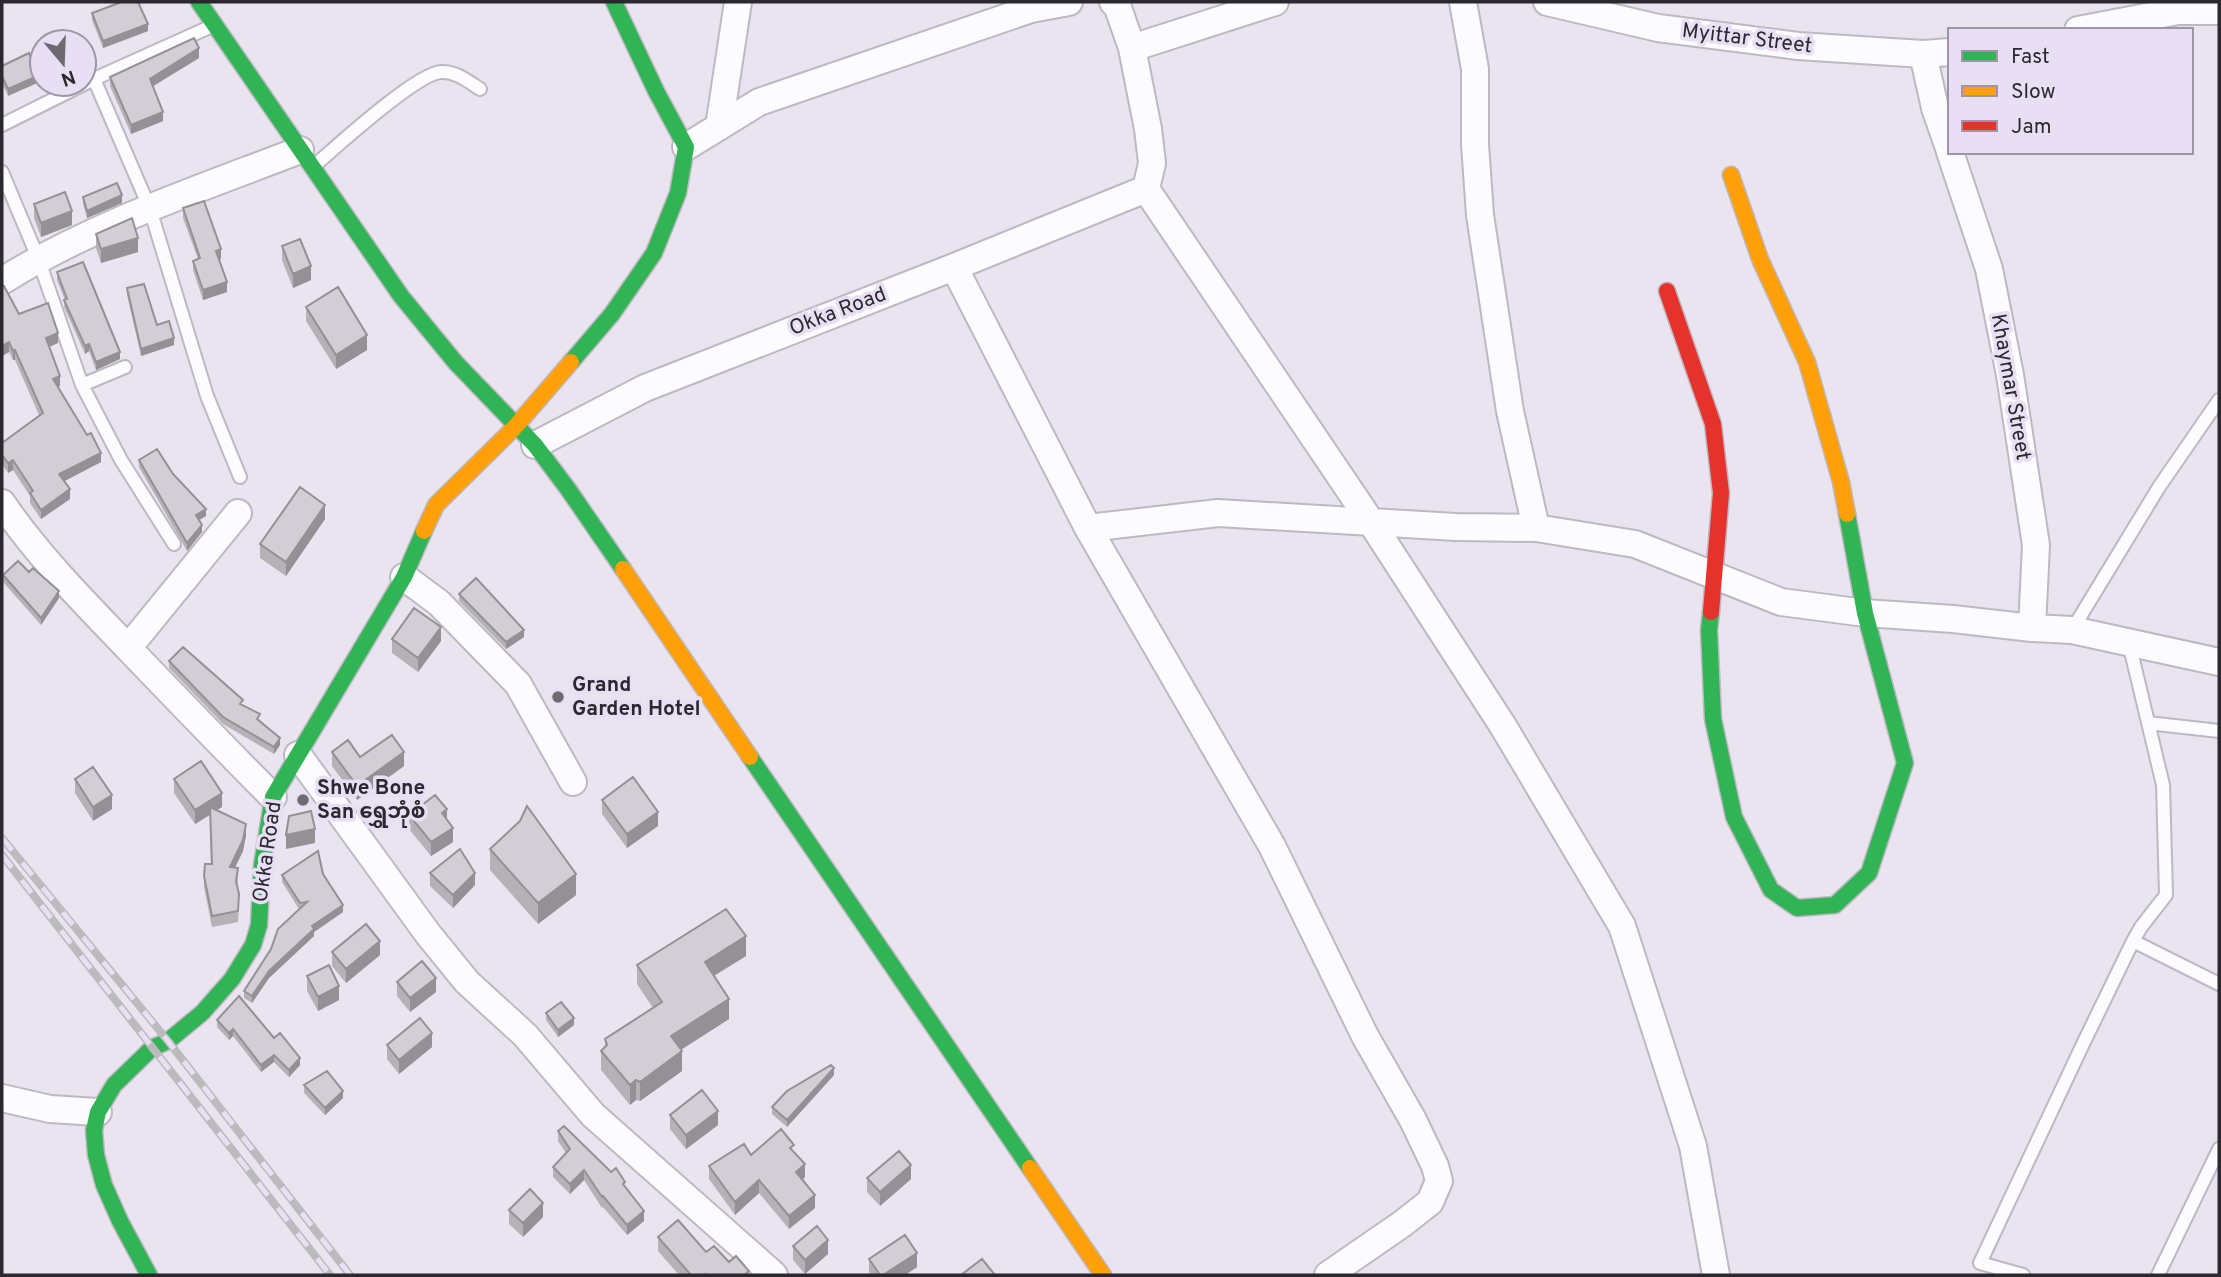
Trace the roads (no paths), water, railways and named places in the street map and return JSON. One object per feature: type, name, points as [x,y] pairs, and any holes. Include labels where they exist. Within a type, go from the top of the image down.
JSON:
[{"type":"street","points":[[199,2],[401,296],[456,363],[535,445],[568,489],[1104,1275]]},
{"type":"street","points":[[614,2],[686,147],[759,102],[1030,6],[1069,2]]},
{"type":"street","points":[[719,127],[738,2]]},
{"type":"street","points":[[1113,2],[1117,5],[1132,48],[1149,140],[1152,163],[1146,189],[1371,522],[1503,726],[1622,926],[1693,1146],[1716,1275]]},
{"type":"street","points":[[1463,2],[1475,69],[1475,144],[1480,215],[1510,411],[1536,528]]},
{"type":"street","name":"Myittar Street","points":[[1547,2],[1658,28],[1798,46],[1923,54],[1948,52]]},
{"type":"street","points":[[1132,48],[1269,3]]},
{"type":"street","points":[[2089,28],[2178,11],[2219,11]]},
{"type":"street","name":"Khaymar Street","points":[[1923,54],[1935,107],[1948,146]]},
{"type":"street","name":"Okka Road","points":[[149,1275],[104,1185],[96,1155],[94,1130],[98,1112],[114,1086],[152,1048],[168,1041],[202,1013],[232,979],[253,945],[259,925],[262,865],[273,797],[404,577],[436,505],[515,427],[612,314],[654,253],[678,193],[686,147]]},
{"type":"street","name":"Khaymar Street","points":[[1951,154],[1989,270],[2010,375],[2036,544],[2032,628]]},
{"type":"street","points":[[2,281],[38,258],[150,209],[306,158]]},
{"type":"street","points":[[1667,291],[1713,424],[1721,493],[1709,630],[1713,719],[1734,817],[1771,890],[1797,908],[1835,905],[1869,873],[1905,763],[1866,612],[1841,482],[1807,362],[1760,259],[1731,175]]},
{"type":"street","name":"Okka Road","points":[[535,445],[645,388],[1146,189]]},
{"type":"street","points":[[954,267],[1088,528],[1272,846],[1364,1036],[1413,1120],[1435,1166],[1439,1181],[1430,1202],[1328,1275]]},
{"type":"street","points":[[2,503],[16,524],[128,648],[192,717],[273,797]]},
{"type":"street","points":[[128,648],[238,513]]},
{"type":"street","points":[[1088,528],[1218,513],[1456,527],[1536,528],[1634,544],[1781,602],[2072,630],[2219,662]]},
{"type":"street","points":[[404,577],[439,603],[518,684],[573,782]]},
{"type":"street","points":[[298,755],[428,934],[467,982],[525,1035],[593,1115],[774,1275]]},
{"type":"street","points":[[2,1098],[50,1109],[98,1112]]},
{"type":"lane","points":[[98,77],[216,24]]},
{"type":"lane","points":[[306,158],[422,79],[441,72],[461,76],[480,89]]},
{"type":"lane","points":[[98,88],[150,209],[207,396],[240,477]]},
{"type":"lane","points":[[2,125],[56,98]]},
{"type":"lane","points":[[2,172],[38,258],[82,385],[121,460],[174,544]]},
{"type":"lane","points":[[82,385],[125,367]]},
{"type":"lane","points":[[2072,630],[2159,487],[2219,400]]},
{"type":"lane","points":[[2023,1275],[1980,1263],[2133,941],[2166,895],[2163,785],[2129,642]]},
{"type":"lane","points":[[2148,723],[2219,731]]},
{"type":"lane","points":[[2133,941],[2219,984]]},
{"type":"lane","points":[[2158,1275],[2219,1149]]},
{"type":"railway","points":[[2,838],[168,1041],[350,1275]]},
{"type":"railway","points":[[2,855],[330,1275]]},
{"type":"place","name":"Grand Garden Hotel","points":[[558,697]]},
{"type":"place","name":"Shwe Bone San ရွှေဘုံစံ","points":[[303,800]]}]
